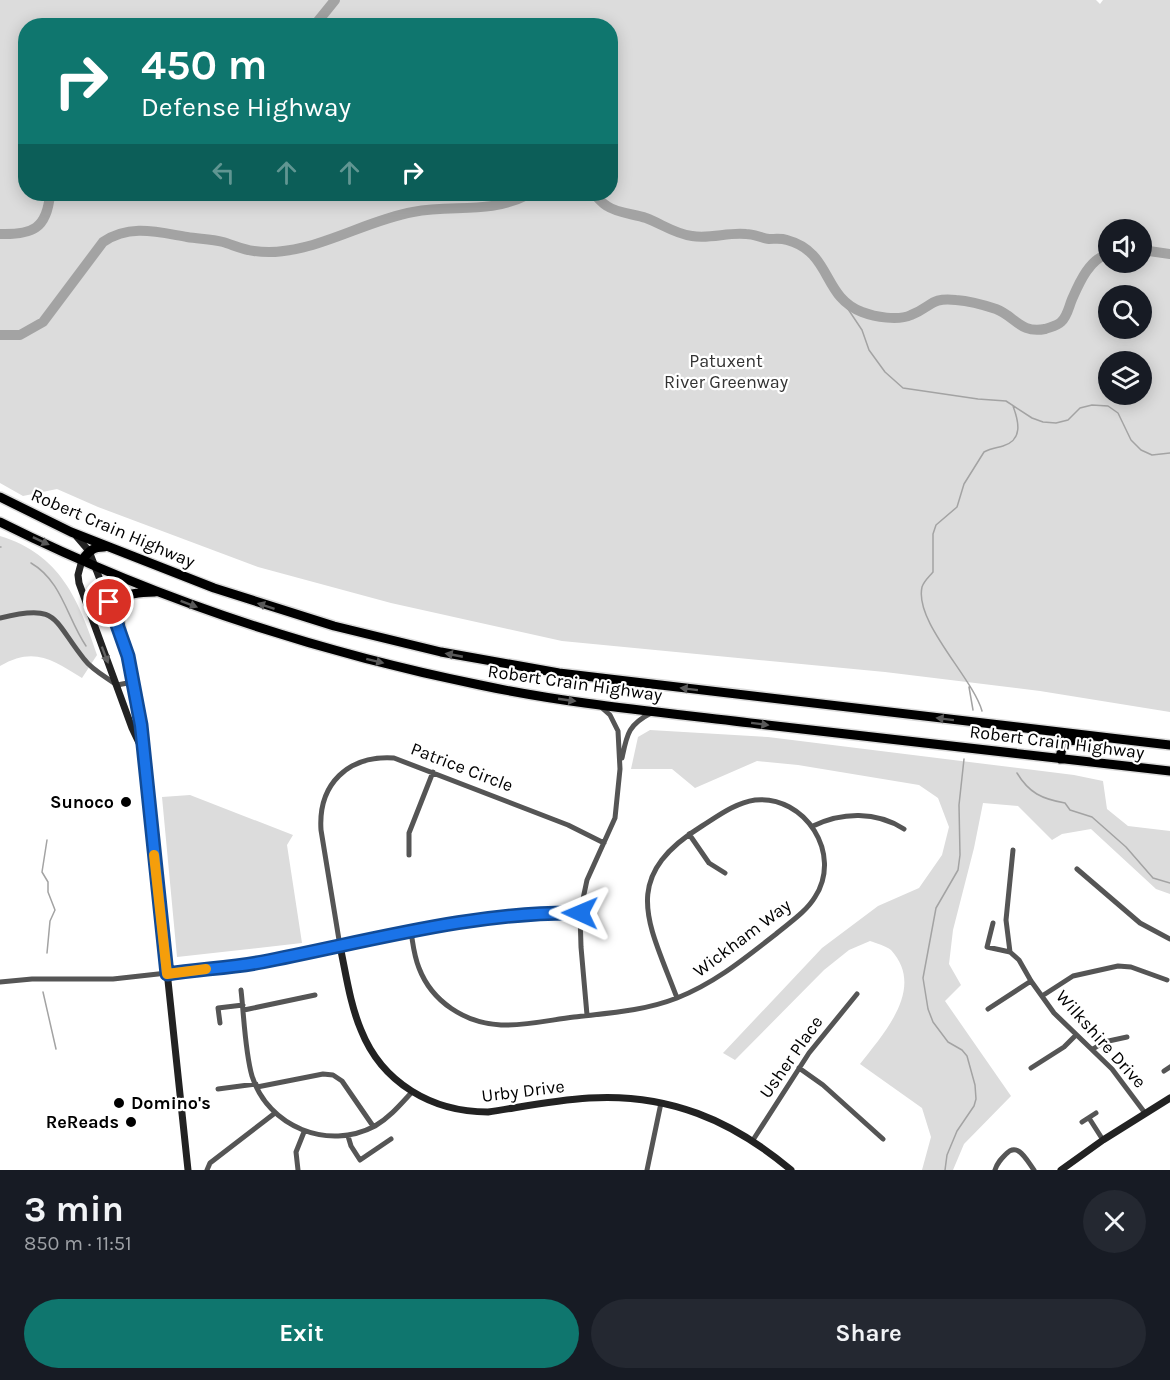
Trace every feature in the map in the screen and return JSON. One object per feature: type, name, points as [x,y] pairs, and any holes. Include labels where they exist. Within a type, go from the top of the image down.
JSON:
[{"type":"highway","name":"Robert Crain Highway","points":[[0,497],[71,532],[205,585],[296,615],[377,638],[485,661],[559,673],[1170,745]]},
{"type":"highway","name":"Robert Crain Highway","points":[[0,522],[96,567],[159,592],[290,638],[372,661],[480,685],[653,711],[1170,771]]},
{"type":"highway","points":[[82,560],[89,551],[96,547],[106,547]]},
{"type":"highway","points":[[122,638],[119,604],[124,596],[133,593],[159,592]]},
{"type":"highway","points":[[1060,759],[1062,743],[1066,740],[1126,740]]},
{"type":"street","points":[[71,532],[89,551],[122,638],[141,725],[188,1170]]},
{"type":"street","points":[[82,560],[78,576],[79,583],[143,752]]},
{"type":"street","points":[[0,618],[26,612],[43,612],[65,630],[86,662],[117,685],[133,682]]},
{"type":"street","points":[[597,704],[610,716],[618,731],[620,769]]},
{"type":"street","points":[[587,1015],[580,913],[587,880],[615,818],[620,769],[630,729],[653,711]]},
{"type":"street","name":"Patrice Circle","points":[[340,946],[320,816],[326,794],[341,773],[353,764],[372,758],[394,758],[568,825],[604,843]]},
{"type":"street","points":[[409,855],[409,832],[434,772]]},
{"type":"street","name":"Wickham Way","points":[[411,932],[415,956],[424,978],[447,1006],[470,1019],[502,1025],[650,1007],[677,998],[694,991],[726,972],[795,919],[815,897],[824,873],[825,861],[813,826],[793,808],[780,803],[755,800],[731,808],[674,844],[661,860],[650,883],[647,912],[677,998]]},
{"type":"street","points":[[813,826],[835,817],[851,815],[890,820],[904,829]]},
{"type":"street","points":[[690,834],[709,863],[725,873]]},
{"type":"street","points":[[993,923],[987,947],[1010,952],[1006,920],[1013,850]]},
{"type":"street","points":[[1077,869],[1134,918],[1170,939]]},
{"type":"street","points":[[0,982],[32,979],[113,979],[167,974],[259,963],[411,932],[522,914],[580,913]]},
{"type":"street","name":"Urby Drive","points":[[340,946],[355,1011],[367,1045],[384,1069],[412,1092],[441,1106],[474,1112],[587,1098],[632,1098],[661,1103],[711,1118],[753,1140],[791,1170]]},
{"type":"street","name":"Wilkshire Drive","points":[[1010,952],[1019,960],[1031,981],[1059,1019],[1123,1082],[1145,1113]]},
{"type":"street","points":[[1042,996],[1073,976],[1118,966],[1131,967],[1167,980]]},
{"type":"street","points":[[988,1009],[1031,981]]},
{"type":"street","points":[[242,990],[250,1067],[256,1085],[275,1113],[292,1126],[304,1132],[326,1136],[348,1136],[374,1126],[393,1113],[412,1092]]},
{"type":"street","name":"Usher Place","points":[[753,1140],[799,1068],[857,994]]},
{"type":"street","points":[[220,1023],[218,1008],[243,1008],[315,995]]},
{"type":"street","points":[[1031,1068],[1064,1047],[1076,1035]]},
{"type":"street","points":[[1093,1050],[1104,1042],[1126,1037]]},
{"type":"street","points":[[799,1068],[884,1139]]},
{"type":"street","points":[[218,1089],[323,1074],[333,1075],[342,1081],[374,1126]]},
{"type":"street","points":[[1062,1170],[1103,1140],[1170,1098]]},
{"type":"street","points":[[647,1170],[661,1103]]},
{"type":"street","points":[[207,1170],[210,1163],[275,1113]]},
{"type":"street","points":[[1082,1122],[1096,1113]]},
{"type":"street","points":[[1089,1118],[1103,1140]]},
{"type":"street","points":[[298,1170],[297,1152],[304,1132]]},
{"type":"street","points":[[348,1136],[360,1160],[391,1139]]},
{"type":"street","points":[[995,1170],[1008,1151],[1014,1149],[1021,1152],[1034,1170]]},
{"type":"green space","name":"Patuxent River Greenway","points":[[0,0],[1096,0],[1100,4],[1103,0],[1170,0],[1170,712],[1040,691],[885,672],[562,641],[391,603],[258,567],[98,507],[57,489],[23,496],[0,483]]},
{"type":"green space","points":[[0,536],[38,554],[52,567],[74,598],[97,655],[82,678],[52,661],[33,656],[12,660],[0,666]]},
{"type":"green space","points":[[650,730],[768,737],[1074,775],[1103,781],[1107,809],[1128,826],[1170,831],[1170,894],[1156,889],[1091,829],[1062,834],[1052,840],[1018,806],[983,803],[953,930],[949,964],[961,985],[945,1001],[1011,1096],[964,1144],[953,1170],[922,1170],[931,1137],[922,1108],[860,1064],[890,1024],[903,995],[904,979],[901,965],[891,950],[870,941],[849,950],[824,970],[735,1060],[723,1053],[822,948],[878,906],[919,888],[942,855],[949,827],[938,798],[919,785],[798,765],[757,761],[695,788],[672,769],[631,769],[638,737]]},
{"type":"green space","points":[[190,795],[293,835],[287,845],[302,943],[177,957],[162,797]]},
{"type":"waterway","points":[[320,18],[335,0]]},
{"type":"waterway","points":[[0,234],[21,233],[36,228],[45,215],[49,201]]},
{"type":"waterway","points":[[0,335],[20,335],[43,322],[103,242],[123,233],[154,232],[218,241],[250,250],[274,252],[314,245],[374,223],[413,212],[485,207],[511,201]]},
{"type":"waterway","points":[[601,201],[611,208],[646,218],[686,235],[706,237],[749,234],[769,239],[785,239],[802,246],[812,254],[840,296],[849,305],[867,314],[886,318],[906,317],[936,301],[947,299],[976,303],[996,309],[1024,327],[1036,330],[1045,329],[1063,320],[1086,271],[1098,260]]},
{"type":"waterway","points":[[1152,251],[1170,254]]},
{"type":"waterway","points":[[844,303],[862,330],[869,350],[885,372],[903,388],[1006,401],[1032,418],[1043,422],[1056,423],[1068,420],[1080,408],[1092,405],[1108,406],[1118,413],[1131,440],[1141,450],[1152,455],[1170,453]]},
{"type":"waterway","points":[[982,711],[968,683],[935,633],[922,601],[922,587],[933,572],[933,534],[936,525],[957,507],[964,484],[984,452],[1009,443],[1017,435],[1018,424],[1013,406]]},
{"type":"waterway","points":[[31,563],[50,580],[57,590],[86,646]]},
{"type":"waterway","points":[[969,687],[973,710]]},
{"type":"waterway","points":[[945,1170],[947,1155],[957,1131],[974,1106],[975,1085],[967,1056],[962,1050],[948,1042],[933,1022],[928,1009],[923,978],[936,908],[958,870],[959,805],[964,759]]},
{"type":"waterway","points":[[1017,773],[1026,786],[1037,794],[1065,803],[1070,810],[1092,817],[1126,847],[1153,878],[1170,883]]},
{"type":"waterway","points":[[47,840],[42,872],[48,882],[48,892],[55,910],[50,921],[47,953]]},
{"type":"waterway","points":[[43,992],[56,1049]]},
{"type":"slow traffic","points":[[154,855],[167,974],[206,969]]},
{"type":"place","name":"Sunoco","points":[[126,802]]},
{"type":"place","name":"Domino's","points":[[119,1103]]},
{"type":"place","name":"ReReads","points":[[131,1122]]},
{"type":"route","points":[[109,602],[128,656],[141,725],[167,974],[259,963],[372,939],[498,917],[544,912],[580,913]]}]
